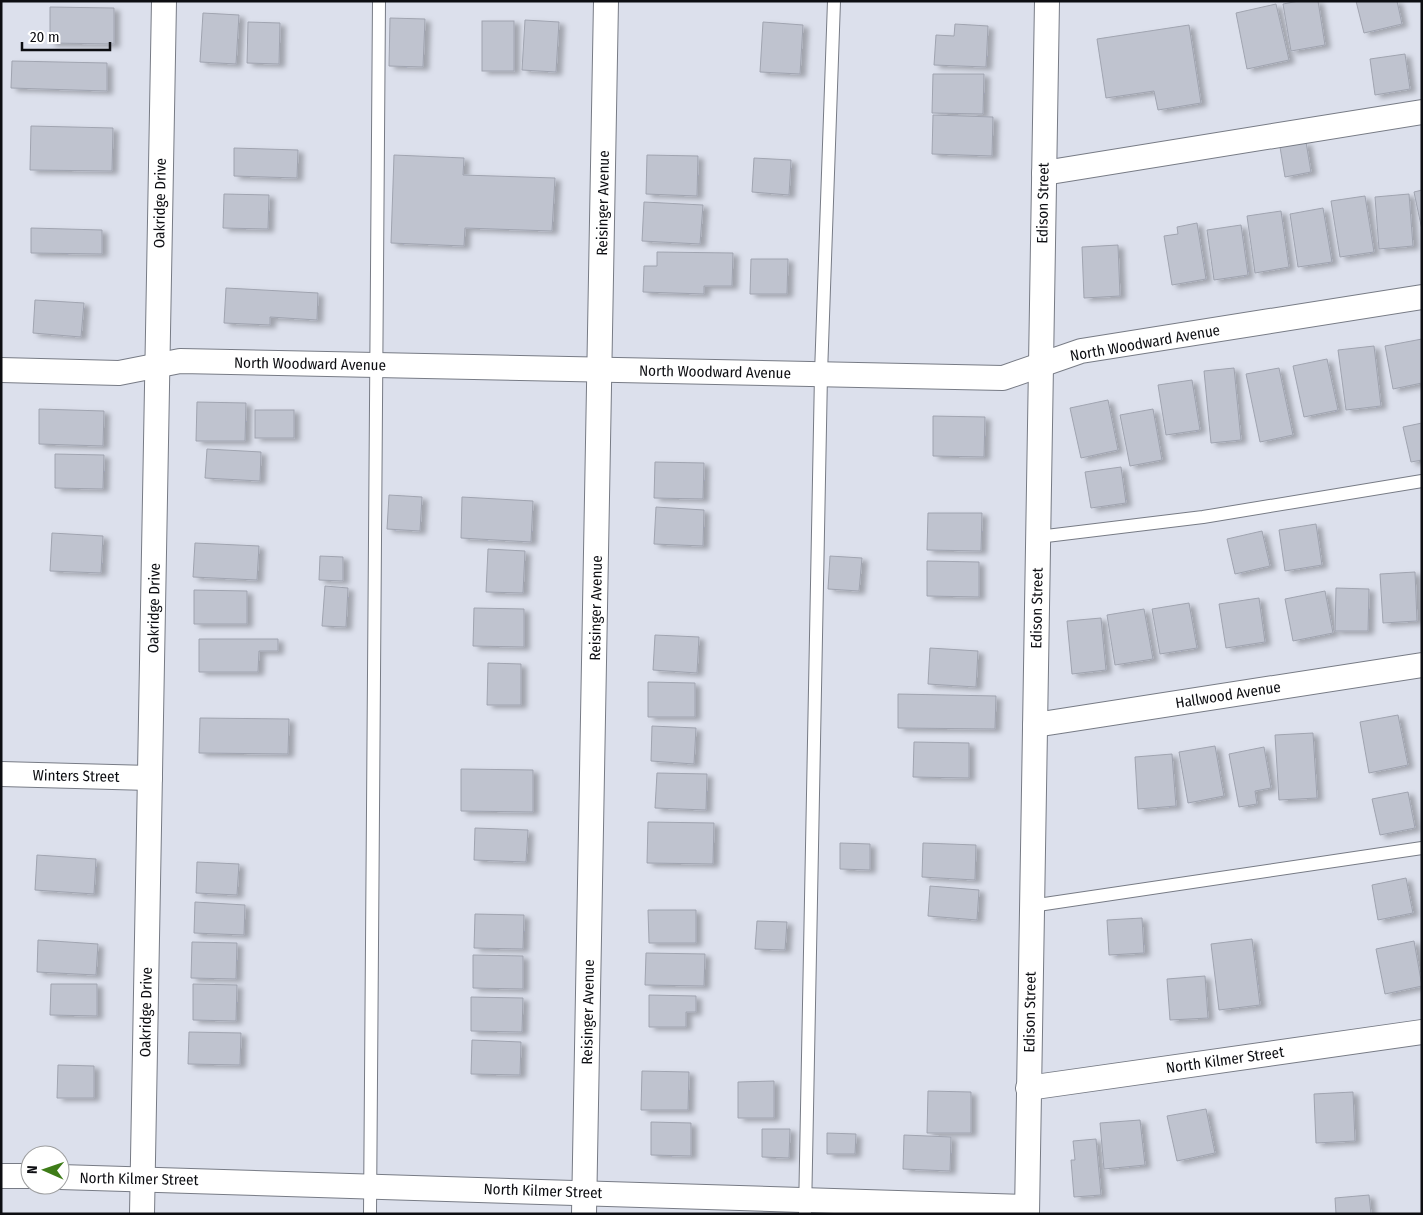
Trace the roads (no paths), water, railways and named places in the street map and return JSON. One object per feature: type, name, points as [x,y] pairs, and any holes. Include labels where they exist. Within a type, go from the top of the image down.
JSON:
[{"type":"street","name":"Oakridge Drive","points":[[142,1214],[164,1]]},
{"type":"street","name":"Reisinger Avenue","points":[[584,1203],[606,1]]},
{"type":"street","name":"Edison Street","points":[[1027,1210],[1047,1]]},
{"type":"street","points":[[1044,173],[1422,112]]},
{"type":"street","name":"North Woodward Avenue","points":[[1,370],[119,373],[180,362],[376,364],[1004,378],[1081,351],[1422,297]]},
{"type":"street","name":"Hallwood Avenue","points":[[1035,725],[1422,665]]},
{"type":"street","name":"Winters Street","points":[[1,774],[150,778]]},
{"type":"street","name":"North Kilmer Street","points":[[1028,1088],[1422,1032]]},
{"type":"street","points":[[1,1176],[20,1176]]},
{"type":"street","name":"North Kilmer Street","points":[[70,1177],[371,1186],[584,1203],[1027,1210]]},
{"type":"lane","points":[[370,1214],[379,1]]},
{"type":"lane","points":[[805,1207],[821,374],[834,1]]},
{"type":"lane","points":[[1038,537],[1203,517],[1422,481]]},
{"type":"lane","points":[[1031,906],[1422,848]]}]
